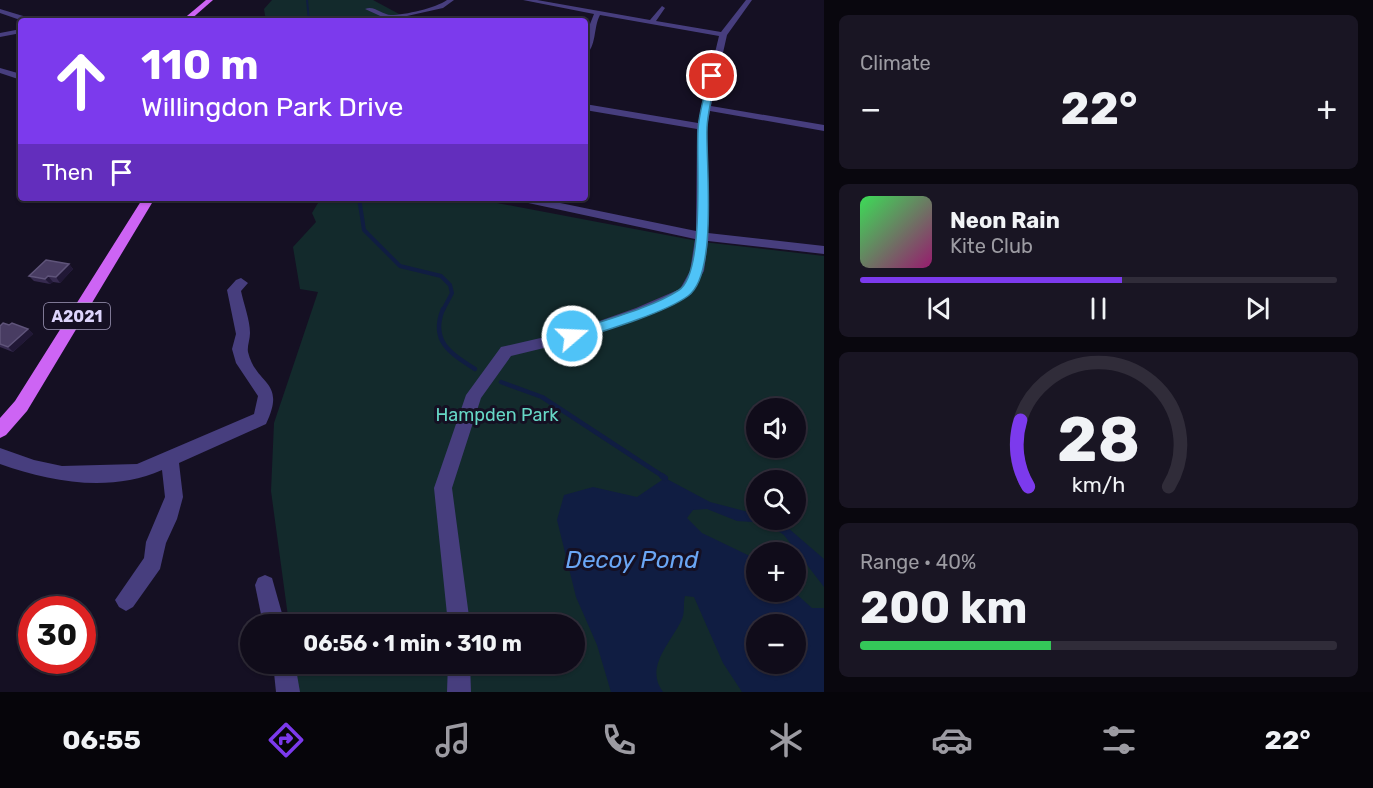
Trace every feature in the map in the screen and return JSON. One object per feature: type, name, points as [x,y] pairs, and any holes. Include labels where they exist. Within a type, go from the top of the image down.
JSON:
[{"type":"main road","points":[[189,18],[210,0]]},
{"type":"main road","name":"A2021","points":[[0,430],[21,406],[147,201]]},
{"type":"street","points":[[368,9],[389,18],[441,7],[451,0]]},
{"type":"street","points":[[526,0],[723,35]]},
{"type":"street","points":[[458,614],[442,488],[474,394],[506,351],[572,336],[641,312],[685,292],[697,271],[702,236],[702,127],[723,35],[749,0]]},
{"type":"street","points":[[652,22],[662,8]]},
{"type":"street","points":[[3,12],[21,18]]},
{"type":"street","points":[[588,42],[591,22],[598,13]]},
{"type":"street","points":[[0,35],[18,32]]},
{"type":"street","points":[[0,70],[18,75]]},
{"type":"street","points":[[588,108],[702,127]]},
{"type":"street","points":[[707,108],[824,131]]},
{"type":"street","points":[[533,201],[702,236],[824,250]]},
{"type":"street","points":[[0,456],[34,468],[62,474],[138,472],[260,419],[265,408],[266,395],[244,363],[240,349],[243,334],[234,290],[241,282]]},
{"type":"street","points":[[126,600],[153,562],[156,542],[174,497],[169,458]]},
{"type":"street","points":[[265,585],[272,614]]},
{"type":"street","points":[[286,674],[288,692]]},
{"type":"street","points":[[459,674],[459,692]]},
{"type":"green space","points":[[272,0],[373,0],[406,18],[266,18],[264,9]]},
{"type":"green space","name":"Hampden Park","points":[[319,201],[487,201],[703,242],[824,256],[824,692],[299,692],[297,674],[585,674],[585,614],[288,614],[271,491],[274,423],[318,292],[300,289],[293,247],[316,222],[312,213]]},
{"type":"water","name":"Decoy Pond","points":[[665,478],[710,502],[746,511],[746,522],[737,521],[707,509],[693,510],[687,518],[702,533],[746,554],[746,602],[805,602],[812,608],[824,608],[824,692],[742,692],[723,663],[694,597],[685,596],[682,619],[658,664],[656,673],[663,692],[611,692],[597,645],[576,597],[557,520],[564,495],[593,487],[637,497]]},
{"type":"water","name":"Decoy Pond","points":[[776,530],[790,530],[804,542],[789,542]]},
{"type":"water","name":"Decoy Pond","points":[[806,543],[824,559],[824,587],[806,564]]},
{"type":"building","points":[[46,260],[69,264],[56,277],[48,276],[45,279],[29,276]]},
{"type":"building","points":[[3,323],[9,325],[12,323],[28,329],[8,347],[0,344],[0,326]]},
{"type":"waterway","points":[[307,0],[309,18]]},
{"type":"waterway","points":[[359,201],[364,230],[400,266],[441,276],[450,285],[452,293],[443,310]]},
{"type":"waterway","points":[[443,309],[439,330],[441,338],[450,351],[475,369]]},
{"type":"waterway","points":[[501,382],[542,397],[664,477]]},
{"type":"route","points":[[572,336],[641,312],[685,292],[697,271],[702,236],[702,127],[712,76]]}]
